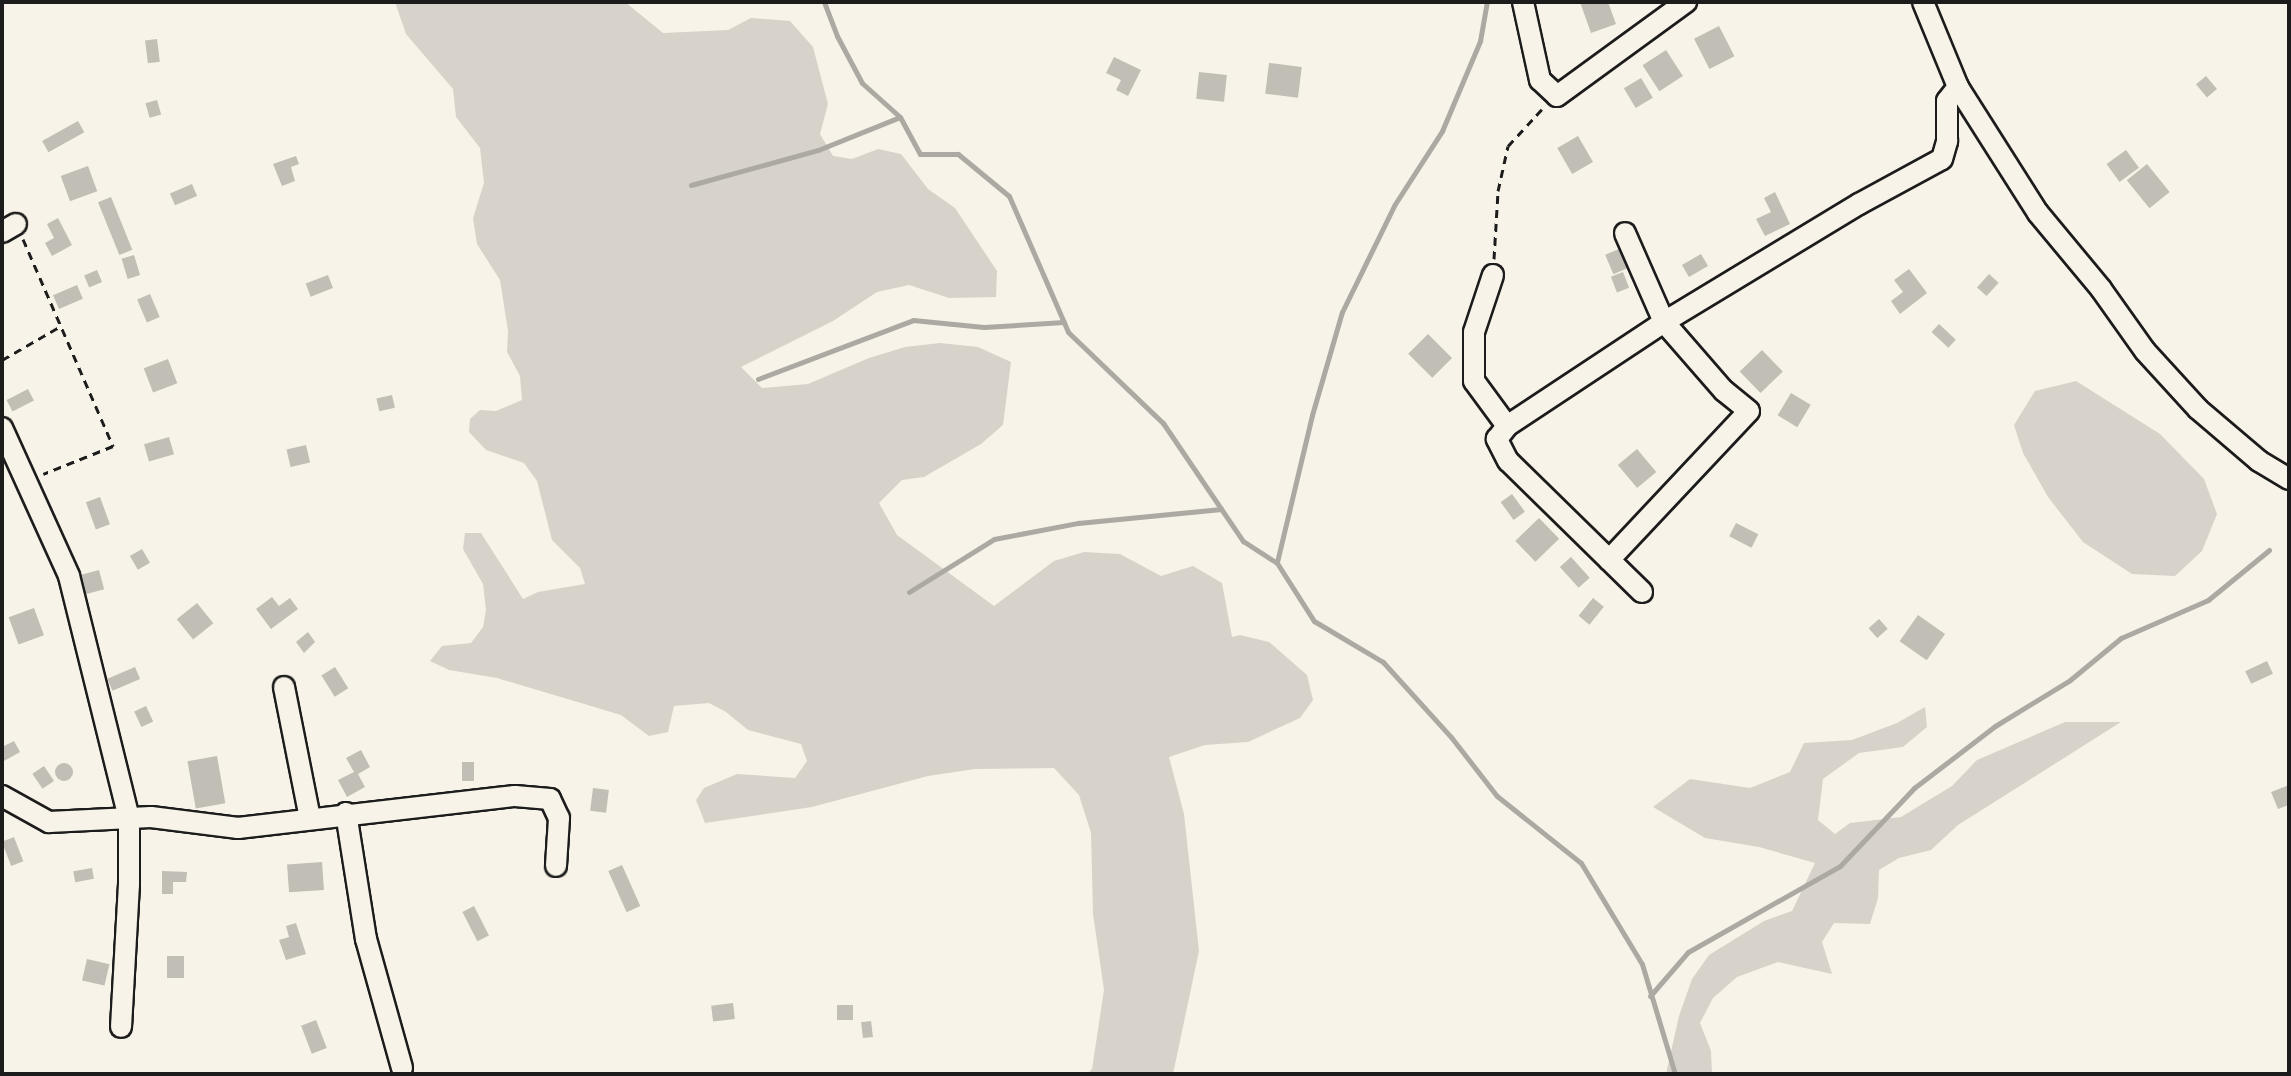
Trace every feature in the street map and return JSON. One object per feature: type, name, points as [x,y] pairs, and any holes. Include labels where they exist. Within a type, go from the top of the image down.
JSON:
[{"type":"street","points":[[1523,2],[1540,80],[1557,96],[1686,2]]},
{"type":"street","points":[[1923,2],[1958,87],[2038,213],[2101,289],[2145,351],[2198,409],[2259,461],[2289,479]]},
{"type":"street","points":[[1642,592],[1508,461],[1497,439],[1507,426],[1664,322],[1859,204],[1942,159],[1947,141],[1947,101],[1958,87]]},
{"type":"street","points":[[1609,560],[1749,411],[1724,391],[1664,322],[1625,233]]},
{"type":"street","points":[[1493,275],[1474,332],[1474,381],[1507,426]]},
{"type":"street","points":[[2,428],[69,576],[129,818],[129,884],[121,1027]]},
{"type":"street","points":[[284,687],[310,818]]},
{"type":"street","points":[[2,796],[49,822],[129,818],[238,828],[346,813],[515,796],[550,799],[559,818],[556,866]]},
{"type":"street","points":[[346,813],[366,939],[402,1068]]},
{"type":"path","points":[[1493,275],[1498,191],[1508,146],[1557,96]]},
{"type":"path","points":[[9,228],[61,326],[113,446],[25,482]]},
{"type":"path","points":[[2,360],[61,326]]},
{"type":"shaded area","points":[[395,2],[625,2],[663,33],[728,30],[751,18],[790,21],[813,47],[828,104],[820,134],[833,156],[852,159],[878,149],[901,154],[928,189],[955,208],[997,271],[996,297],[949,298],[909,285],[877,292],[833,321],[741,367],[762,388],[808,384],[869,358],[905,347],[940,343],[978,347],[1011,362],[1003,425],[981,444],[924,477],[902,480],[879,503],[897,535],[994,606],[1054,561],[1084,552],[1120,554],[1161,576],[1193,566],[1222,583],[1232,637],[1240,635],[1269,642],[1307,675],[1313,700],[1300,718],[1248,742],[1205,745],[1169,757],[1184,814],[1199,951],[1173,1074],[1087,1074],[1092,1069],[1104,990],[1093,914],[1091,833],[1079,795],[1054,768],[975,769],[928,776],[812,807],[705,823],[696,800],[704,788],[737,774],[795,778],[807,761],[801,744],[748,730],[709,703],[674,706],[668,732],[649,736],[621,715],[497,678],[449,670],[430,661],[442,646],[471,643],[483,627],[486,610],[483,584],[463,549],[465,533],[481,533],[523,599],[538,592],[585,584],[580,568],[552,540],[537,481],[524,463],[486,450],[469,432],[470,419],[480,410],[496,411],[522,400],[520,376],[507,352],[508,331],[500,280],[477,244],[473,218],[484,183],[480,148],[456,117],[453,89],[406,34]]},
{"type":"shaded area","points":[[2076,381],[2160,434],[2204,479],[2217,514],[2202,551],[2175,576],[2132,574],[2083,542],[2048,497],[2023,453],[2014,425],[2035,391]]},
{"type":"shaded area","points":[[1925,707],[1927,727],[1903,747],[1859,753],[1823,779],[1818,820],[1835,834],[1850,823],[1901,817],[1952,786],[1977,760],[2065,722],[2121,722],[1958,825],[1931,850],[1899,858],[1879,870],[1878,898],[1870,924],[1834,923],[1822,942],[1832,974],[1778,962],[1737,977],[1713,998],[1700,1023],[1711,1051],[1712,1074],[1666,1074],[1679,1016],[1692,979],[1709,955],[1764,921],[1792,911],[1815,863],[1759,847],[1705,838],[1653,807],[1690,779],[1750,788],[1790,772],[1804,743],[1852,740],[1897,723]]},
{"type":"building","points":[[1580,2],[1608,2],[1616,24],[1591,33]]},
{"type":"building","points":[[1719,26],[1734,56],[1709,69],[1694,39]]},
{"type":"building","points":[[157,39],[160,62],[148,63],[145,40]]},
{"type":"building","points":[[1666,50],[1683,76],[1659,91],[1643,65]]},
{"type":"building","points":[[1114,57],[1141,70],[1128,96],[1116,90],[1121,80],[1106,73]]},
{"type":"building","points":[[1269,63],[1302,67],[1298,98],[1265,94]]},
{"type":"building","points":[[1199,72],[1227,75],[1224,102],[1196,99]]},
{"type":"building","points":[[2206,76],[2217,89],[2207,97],[2196,84]]},
{"type":"building","points":[[1641,78],[1653,98],[1636,108],[1624,88]]},
{"type":"building","points":[[157,100],[161,114],[150,118],[145,103]]},
{"type":"building","points":[[78,121],[84,132],[48,152],[42,141]]},
{"type":"building","points":[[1578,136],[1593,162],[1572,174],[1557,148]]},
{"type":"building","points":[[2126,150],[2139,168],[2120,182],[2107,164]]},
{"type":"building","points":[[296,156],[299,164],[291,167],[295,181],[282,186],[273,164]]},
{"type":"building","points":[[2147,164],[2170,192],[2149,208],[2127,180]]},
{"type":"building","points":[[88,166],[97,191],[70,201],[61,176]]},
{"type":"building","points":[[192,184],[197,196],[175,205],[170,193]]},
{"type":"building","points":[[1775,192],[1790,224],[1765,236],[1756,219],[1771,212],[1764,198]]},
{"type":"building","points":[[111,197],[132,250],[119,255],[98,202]]},
{"type":"building","points":[[58,218],[72,245],[52,256],[45,243],[54,238],[47,224]]},
{"type":"building","points":[[1619,249],[1627,268],[1613,274],[1605,255]]},
{"type":"building","points":[[1701,254],[1708,266],[1689,277],[1682,265]]},
{"type":"building","points":[[134,255],[140,275],[128,279],[122,259]]},
{"type":"building","points":[[1909,269],[1927,293],[1900,314],[1891,301],[1903,292],[1894,280]]},
{"type":"building","points":[[97,270],[102,282],[89,287],[84,275]]},
{"type":"building","points":[[1623,272],[1629,288],[1617,293],[1611,277]]},
{"type":"building","points":[[1989,274],[1999,283],[1987,296],[1977,287]]},
{"type":"building","points":[[328,275],[333,288],[311,297],[306,284]]},
{"type":"building","points":[[77,285],[83,299],[59,309],[53,295]]},
{"type":"building","points":[[150,294],[160,317],[147,322],[137,299]]},
{"type":"building","points":[[1939,324],[1956,340],[1948,348],[1931,332]]},
{"type":"building","points":[[1428,334],[1452,358],[1432,378],[1408,354]]},
{"type":"building","points":[[1762,350],[1783,372],[1761,393],[1740,372]]},
{"type":"building","points":[[168,359],[177,383],[153,393],[144,368]]},
{"type":"building","points":[[28,389],[34,401],[13,411],[7,400]]},
{"type":"building","points":[[1791,393],[1811,405],[1797,427],[1778,415]]},
{"type":"building","points":[[392,395],[395,408],[379,411],[376,399]]},
{"type":"building","points":[[169,437],[174,454],[149,461],[144,444]]},
{"type":"building","points":[[306,445],[310,463],[291,467],[287,449]]},
{"type":"building","points":[[1637,449],[1656,472],[1637,488],[1618,465]]},
{"type":"building","points":[[1512,494],[1525,512],[1514,520],[1501,502]]},
{"type":"building","points":[[100,497],[110,524],[96,529],[86,502]]},
{"type":"building","points":[[1539,518],[1559,539],[1535,562],[1515,541]]},
{"type":"building","points":[[1736,523],[1758,534],[1751,548],[1729,536]]},
{"type":"building","points":[[142,549],[150,563],[138,570],[130,556]]},
{"type":"building","points":[[1571,557],[1590,578],[1579,588],[1560,567]]},
{"type":"building","points":[[99,570],[104,589],[84,595],[79,575]]},
{"type":"building","points":[[272,597],[279,606],[290,598],[298,609],[271,629],[256,609]]},
{"type":"building","points":[[1593,598],[1604,607],[1589,625],[1579,616]]},
{"type":"building","points":[[197,603],[213,623],[193,640],[177,619]]},
{"type":"building","points":[[34,608],[44,635],[19,644],[9,617]]},
{"type":"building","points":[[1918,615],[1945,634],[1927,660],[1900,641]]},
{"type":"building","points":[[1879,619],[1888,629],[1877,638],[1869,628]]},
{"type":"building","points":[[308,632],[315,642],[304,653],[296,642]]},
{"type":"building","points":[[2267,661],[2273,674],[2251,684],[2245,671]]},
{"type":"building","points":[[135,667],[140,679],[112,691],[107,679]]},
{"type":"building","points":[[335,667],[348,688],[335,697],[321,675]]},
{"type":"building","points":[[146,706],[153,721],[141,727],[134,711]]},
{"type":"building","points":[[14,741],[20,752],[4,761],[2,747]]},
{"type":"building","points":[[361,750],[370,767],[358,774],[365,787],[347,797],[338,780],[354,772],[346,758]]},
{"type":"building","points":[[217,756],[225,803],[196,808],[187,761]]},
{"type":"building","points":[[462,762],[474,762],[474,781],[462,781]]},
{"type":"building","points":[[64,763],[73,772],[64,781],[55,772]]},
{"type":"building","points":[[44,766],[54,781],[42,789],[32,774]]},
{"type":"building","points":[[2289,785],[2289,805],[2278,809],[2271,792]]},
{"type":"building","points":[[593,788],[609,790],[606,813],[590,811]]},
{"type":"building","points":[[14,837],[23,861],[11,866],[2,842]]},
{"type":"building","points":[[322,862],[324,890],[289,892],[287,864]]},
{"type":"building","points":[[622,865],[640,906],[627,912],[608,871]]},
{"type":"building","points":[[92,868],[94,879],[75,882],[73,871]]},
{"type":"building","points":[[162,871],[187,872],[186,882],[173,882],[173,894],[162,894]]},
{"type":"building","points":[[474,906],[489,935],[477,941],[462,912]]},
{"type":"building","points":[[296,923],[306,954],[286,960],[279,940],[289,937],[286,926]]},
{"type":"building","points":[[167,956],[184,956],[184,978],[167,978]]},
{"type":"building","points":[[87,959],[109,964],[104,986],[82,980]]},
{"type":"building","points":[[733,1003],[735,1019],[713,1022],[711,1006]]},
{"type":"building","points":[[837,1005],[853,1005],[853,1020],[837,1020]]},
{"type":"building","points":[[316,1020],[327,1048],[312,1054],[301,1026]]},
{"type":"building","points":[[871,1021],[873,1037],[863,1038],[861,1022]]},
{"type":"waterway","points":[[824,2],[837,36],[862,83],[900,117],[920,154],[958,154],[1009,196],[1068,332],[1163,423],[1243,541],[1277,563],[1314,621],[1383,662],[1451,737],[1497,796],[1581,863],[1642,964],[1675,1074]]},
{"type":"waterway","points":[[1277,562],[1312,415],[1342,312],[1395,204],[1442,131],[1480,41],[1487,2]]},
{"type":"waterway","points":[[691,185],[818,150],[900,117]]},
{"type":"waterway","points":[[758,379],[913,320],[984,327],[1064,322]]},
{"type":"waterway","points":[[909,592],[994,539],[1078,523],[1221,509]]},
{"type":"waterway","points":[[1650,996],[1688,952],[1840,866],[1914,788],[1995,726],[2070,680],[2121,638],[2208,600],[2269,550]]}]
